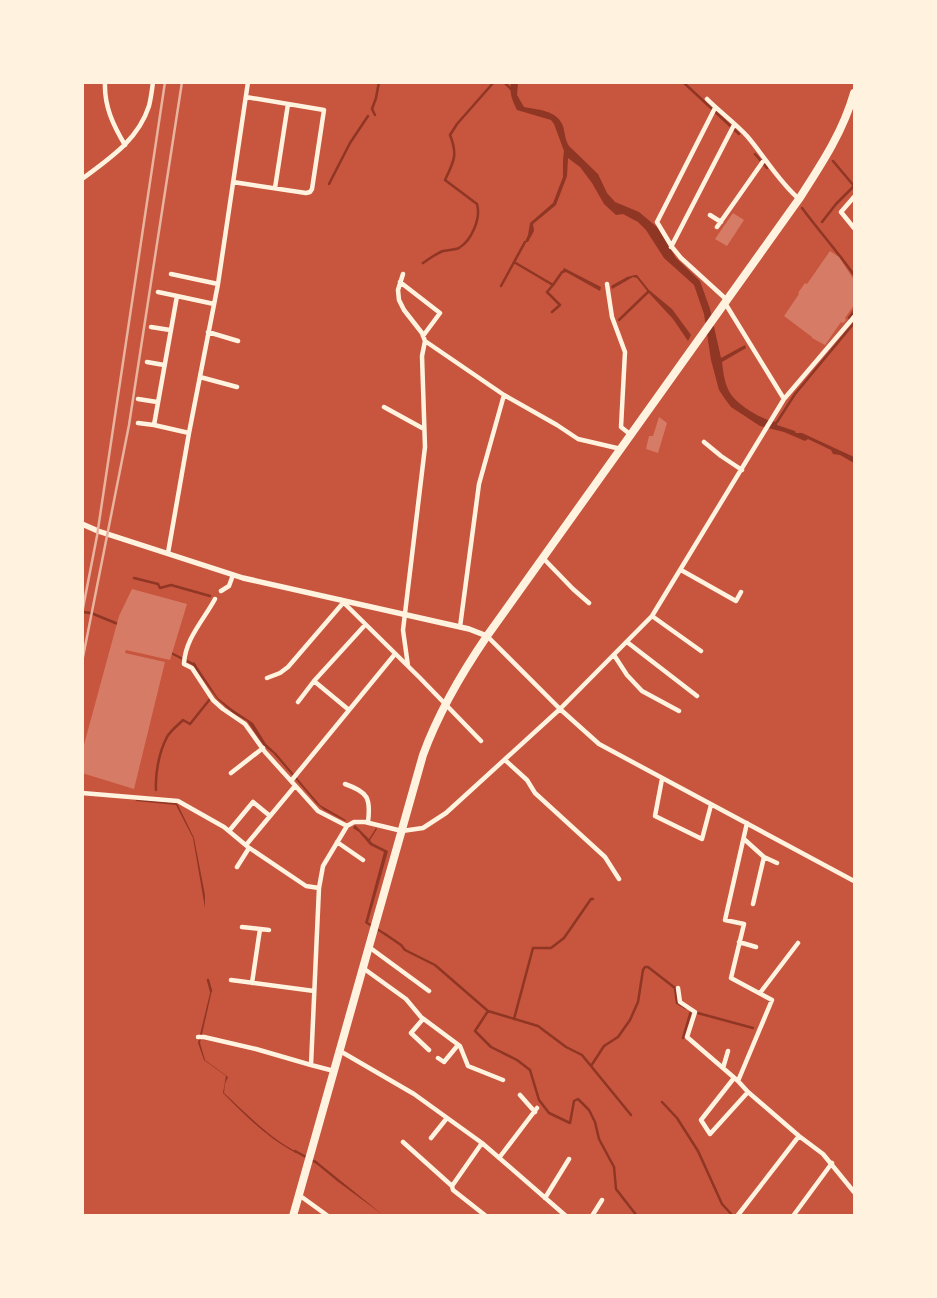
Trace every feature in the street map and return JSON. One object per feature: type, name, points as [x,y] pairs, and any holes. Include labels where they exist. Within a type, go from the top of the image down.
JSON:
[{"type":"highway","points":[[293,1216],[424,754],[431,732],[444,704],[487,636],[799,199],[827,156],[840,130],[854,93]]},
{"type":"street","points":[[105,82],[105,94],[109,112],[125,145]]},
{"type":"street","points":[[82,179],[125,145],[140,125],[149,105],[153,82]]},
{"type":"street","points":[[168,553],[218,284],[248,82]]},
{"type":"street","points":[[233,182],[306,193],[310,192],[321,130],[324,110],[246,97]]},
{"type":"street","points":[[707,99],[746,136],[788,190],[799,199]]},
{"type":"street","points":[[275,188],[288,104]]},
{"type":"street","points":[[715,108],[657,222],[671,246],[726,301],[784,399]]},
{"type":"street","points":[[671,246],[734,125]]},
{"type":"street","points":[[717,228],[764,160]]},
{"type":"street","points":[[854,197],[842,212],[854,228]]},
{"type":"street","points":[[710,215],[720,222]]},
{"type":"street","points":[[170,274],[218,284]]},
{"type":"street","points":[[403,274],[400,282],[399,300],[424,339],[504,395],[578,438],[621,449]]},
{"type":"street","points":[[400,282],[440,313],[424,339],[422,356],[424,461],[403,630],[408,666]]},
{"type":"street","points":[[606,284],[612,317],[625,352],[621,427],[631,435]]},
{"type":"street","points":[[158,292],[214,304]]},
{"type":"street","points":[[154,425],[177,296]]},
{"type":"street","points":[[311,1065],[319,888],[323,866],[347,826],[354,822],[368,822],[402,831],[423,828],[446,813],[560,709],[652,616],[784,399],[854,317]]},
{"type":"street","points":[[151,327],[170,330]]},
{"type":"street","points":[[208,332],[238,341]]},
{"type":"street","points":[[147,362],[164,365]]},
{"type":"street","points":[[200,376],[237,387]]},
{"type":"street","points":[[460,627],[478,484],[504,395]]},
{"type":"street","points":[[138,399],[157,402]]},
{"type":"street","points":[[384,407],[424,429]]},
{"type":"street","points":[[138,423],[189,433]]},
{"type":"street","points":[[704,442],[742,470]]},
{"type":"street","points":[[82,524],[98,531],[233,575],[342,602],[470,629],[487,636],[560,709],[599,744],[854,881]]},
{"type":"street","points":[[543,558],[572,590],[588,603]]},
{"type":"street","points":[[681,570],[736,600],[742,592]]},
{"type":"street","points":[[221,591],[229,586],[233,575]]},
{"type":"street","points":[[215,600],[204,620],[196,628],[184,654],[184,664],[192,668],[213,700],[245,724],[263,748],[318,811],[347,826]]},
{"type":"street","points":[[342,602],[481,741]]},
{"type":"street","points":[[266,678],[280,673],[288,667],[342,602]]},
{"type":"street","points":[[652,616],[701,651]]},
{"type":"street","points":[[298,702],[314,681],[365,624]]},
{"type":"street","points":[[626,642],[697,696]]},
{"type":"street","points":[[291,781],[395,654]]},
{"type":"street","points":[[614,654],[627,675],[642,691],[678,711]]},
{"type":"street","points":[[314,681],[349,710]]},
{"type":"street","points":[[231,773],[263,748]]},
{"type":"street","points":[[505,760],[527,780],[535,793],[605,858],[619,879]]},
{"type":"street","points":[[662,779],[655,816],[702,839],[711,805]]},
{"type":"street","points":[[345,784],[364,793],[369,801],[368,822]]},
{"type":"street","points":[[237,867],[248,846],[295,786]]},
{"type":"street","points":[[82,793],[178,801],[229,831],[306,886],[319,888]]},
{"type":"street","points":[[229,831],[253,802],[270,816]]},
{"type":"street","points":[[747,823],[726,920],[744,924],[731,978],[772,1000],[736,1079],[701,1120],[710,1134],[748,1092]]},
{"type":"street","points":[[744,839],[764,856],[777,863]]},
{"type":"street","points":[[337,842],[363,860]]},
{"type":"street","points":[[753,904],[764,856]]},
{"type":"street","points":[[242,927],[269,930]]},
{"type":"street","points":[[252,982],[260,929]]},
{"type":"street","points":[[740,942],[756,947]]},
{"type":"street","points":[[760,994],[798,943]]},
{"type":"street","points":[[369,947],[429,991]]},
{"type":"street","points":[[363,968],[406,999],[423,1018],[458,1045],[468,1066],[503,1080]]},
{"type":"street","points":[[230,980],[314,991]]},
{"type":"street","points":[[678,988],[680,1002],[695,1012],[687,1037],[736,1079],[748,1092],[832,1163],[854,1192]]},
{"type":"street","points":[[423,1018],[412,1033],[429,1050]]},
{"type":"street","points":[[198,1037],[256,1049],[334,1070]]},
{"type":"street","points":[[438,1058],[444,1062],[458,1045]]},
{"type":"street","points":[[723,1068],[728,1050]]},
{"type":"street","points":[[340,1051],[414,1094],[482,1143],[566,1216]]},
{"type":"street","points":[[499,1158],[536,1110],[520,1095]]},
{"type":"street","points":[[431,1138],[447,1118]]},
{"type":"street","points":[[738,1215],[799,1136]]},
{"type":"street","points":[[403,1142],[452,1186],[454,1190],[486,1216]]},
{"type":"street","points":[[452,1186],[482,1143]]},
{"type":"street","points":[[545,1198],[569,1159]]},
{"type":"street","points":[[793,1216],[832,1163]]},
{"type":"street","points":[[299,1195],[328,1216]]},
{"type":"street","points":[[592,1216],[602,1200]]},
{"type":"shaded area","points":[[511,83],[518,83],[517,95],[524,107],[552,114],[560,121],[569,146],[598,174],[607,193],[615,202],[639,212],[658,228],[676,258],[700,281],[710,309],[721,358],[745,345],[746,348],[722,362],[727,386],[736,400],[757,415],[777,422],[777,425],[796,433],[802,433],[854,457],[854,463],[840,455],[833,454],[831,450],[808,439],[805,441],[784,432],[760,426],[731,407],[719,390],[711,360],[704,314],[694,285],[664,258],[646,230],[638,222],[623,214],[616,215],[604,204],[580,167],[568,158],[567,176],[556,205],[533,224],[534,231],[528,242],[525,242],[530,223],[553,203],[563,177],[564,151],[551,120],[517,110],[511,94]]},
{"type":"shaded area","points":[[564,268],[601,287],[600,291],[566,272],[562,272]]},
{"type":"shaded area","points":[[635,275],[649,290],[672,309],[691,335],[688,341],[673,319],[637,278],[633,277],[612,289],[611,286],[627,277]]},
{"type":"shaded area","points":[[194,662],[218,698],[253,723],[266,744],[276,753],[320,805],[345,821],[324,810],[316,803],[273,753],[264,746],[247,721],[234,714],[218,700],[192,665]]},
{"type":"shaded area","points":[[135,799],[177,803],[194,838],[205,895],[205,908],[193,838],[176,805],[136,801]]},
{"type":"shaded area","points":[[355,825],[369,839],[376,828],[370,840],[372,843],[388,851],[368,922],[387,934],[386,936],[365,923],[384,852],[370,845],[353,828]]},
{"type":"shaded area","points":[[211,989],[200,1043],[205,1060],[228,1077],[224,1093],[267,1133],[296,1153],[266,1133],[223,1093],[226,1076],[204,1060],[198,1043]]},
{"type":"shaded area","points":[[315,1160],[383,1215],[337,1181],[314,1162]]},
{"type":"building","points":[[733,213],[744,220],[727,246],[715,239]]},
{"type":"building","points":[[830,251],[839,257],[854,280],[854,305],[845,318],[846,320],[843,323],[841,322],[825,345],[812,338],[784,316],[805,283],[807,284]]},
{"type":"building","points":[[659,417],[667,423],[658,453],[646,449],[649,436],[653,436]]},
{"type":"building","points":[[132,589],[187,604],[170,660],[126,650],[125,653],[165,662],[134,789],[82,773],[82,752],[119,616]]},
{"type":"waterway","points":[[375,115],[372,109],[379,82]]},
{"type":"waterway","points":[[423,263],[443,251],[459,248],[468,240],[474,228],[478,216],[477,204],[445,180],[454,158],[454,148],[450,135],[457,124],[494,82]]},
{"type":"waterway","points":[[504,82],[512,90]]},
{"type":"waterway","points":[[683,82],[739,134]]},
{"type":"waterway","points":[[329,184],[350,143],[368,116]]},
{"type":"waterway","points":[[755,154],[767,168]]},
{"type":"waterway","points":[[833,161],[854,186]]},
{"type":"waterway","points":[[822,222],[854,186]]},
{"type":"waterway","points":[[802,208],[854,275]]},
{"type":"waterway","points":[[501,286],[525,242]]},
{"type":"waterway","points":[[514,262],[553,285],[547,292],[560,305],[552,312]]},
{"type":"waterway","points":[[553,285],[562,272]]},
{"type":"waterway","points":[[619,320],[648,292]]},
{"type":"waterway","points":[[849,318],[854,311]]},
{"type":"waterway","points":[[777,422],[795,394],[854,323]]},
{"type":"waterway","points":[[134,578],[158,584],[160,588],[171,585],[210,596]]},
{"type":"waterway","points":[[82,612],[91,613],[118,624]]},
{"type":"waterway","points":[[169,652],[195,665]]},
{"type":"waterway","points":[[156,790],[158,763],[167,737],[183,720],[190,724],[210,699]]},
{"type":"waterway","points":[[514,1019],[533,948],[551,948],[564,938],[591,899],[593,899]]},
{"type":"waterway","points":[[385,934],[405,950],[435,965],[488,1011],[538,1026],[566,1047],[582,1055],[631,1115]]},
{"type":"waterway","points":[[591,1066],[604,1046],[618,1037],[630,1020],[638,1002],[645,967],[648,967],[675,988],[677,1003],[686,1008]]},
{"type":"waterway","points":[[208,980],[211,991]]},
{"type":"waterway","points":[[488,1011],[475,1031],[491,1047],[517,1060],[530,1070],[539,1100],[549,1113],[570,1123],[574,1101],[578,1099],[589,1110],[595,1122],[599,1139],[614,1167],[616,1189],[637,1216]]},
{"type":"waterway","points":[[683,1038],[691,1011]]},
{"type":"waterway","points":[[694,1012],[753,1028]]},
{"type":"waterway","points":[[662,1102],[677,1118],[698,1151],[722,1204],[733,1216]]},
{"type":"waterway","points":[[295,1151],[317,1163]]},
{"type":"railway","points":[[82,613],[97,536],[165,82]]},
{"type":"railway","points":[[82,662],[129,425],[182,82]]}]
